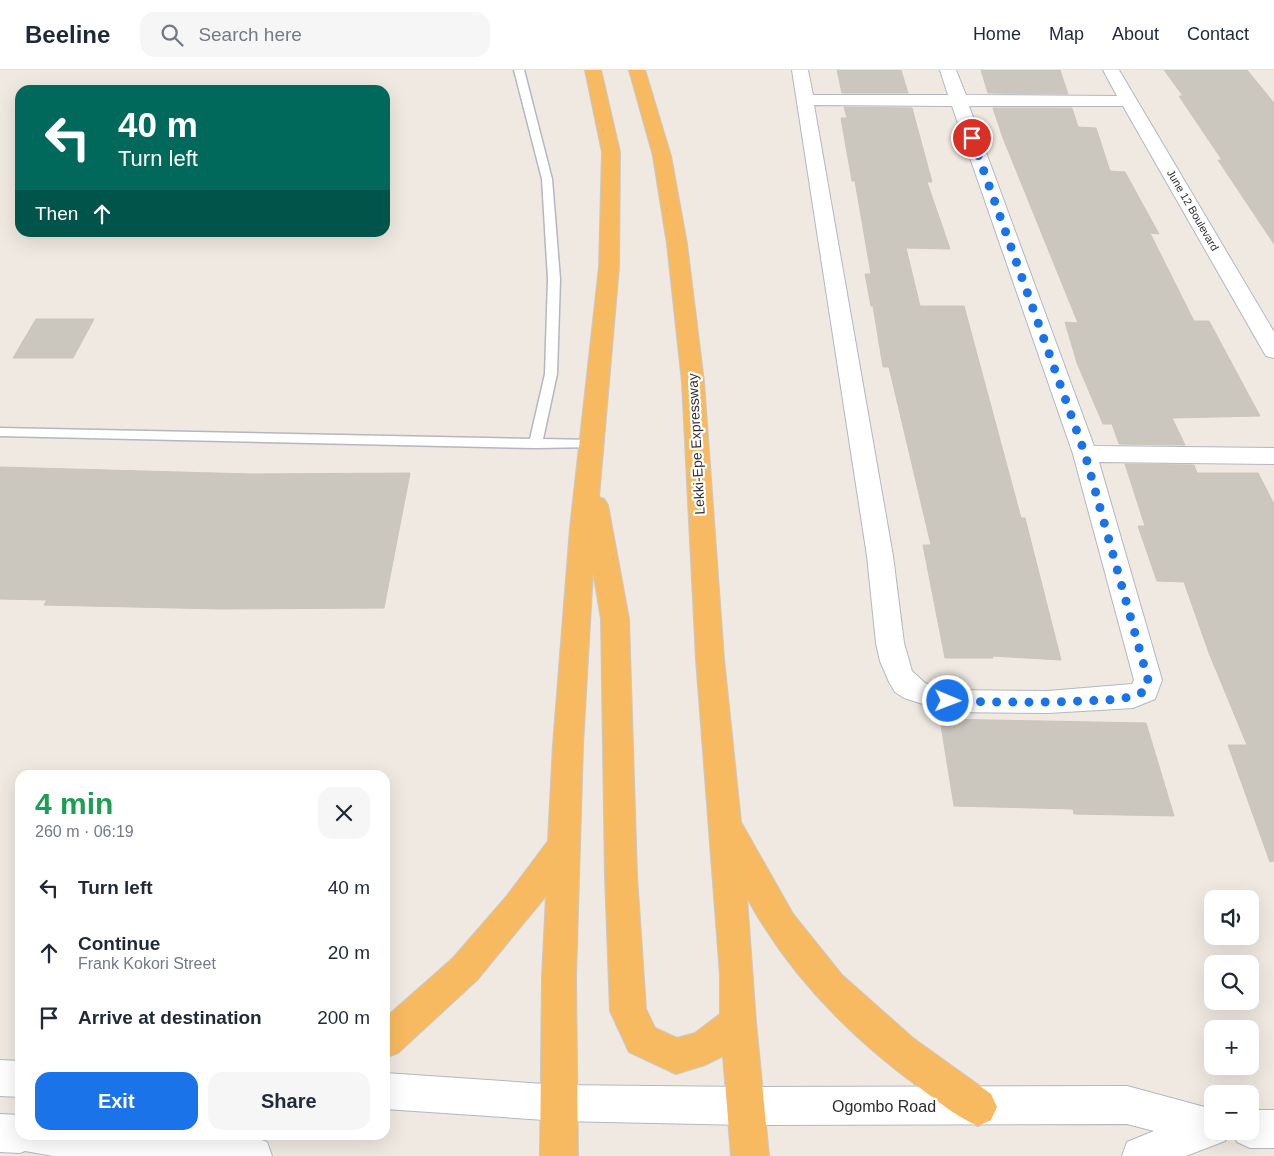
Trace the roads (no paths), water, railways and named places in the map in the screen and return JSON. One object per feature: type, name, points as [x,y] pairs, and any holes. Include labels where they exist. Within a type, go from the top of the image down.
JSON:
[{"type":"highway","points":[[559,1156],[559,977],[568,745],[590,457],[609,267],[611,152],[593,70]]},
{"type":"highway","name":"Lekki-Epe Expressway","points":[[638,70],[662,156],[677,244],[691,362],[709,649],[737,974],[738,1022],[748,1106],[750,1156]]},
{"type":"highway","points":[[590,457],[615,618],[621,876],[628,1011],[642,1040],[676,1056],[705,1048],[738,1022]]},
{"type":"highway","points":[[725,823],[789,937],[828,986],[870,1025],[934,1078],[978,1107]]},
{"type":"highway","points":[[390,1037],[466,969],[518,907],[565,844]]},
{"type":"street","points":[[800,70],[880,556],[888,628],[896,672],[904,683],[914,690],[948,701],[1048,702],[1133,697],[1145,691],[1148,680],[1085,454],[948,70]]},
{"type":"street","name":"June 12 Boulevard","points":[[1112,70],[1274,351]]},
{"type":"street","points":[[805,100],[1129,101]]},
{"type":"street","points":[[1085,454],[1274,456]]},
{"type":"street","points":[[0,1078],[15,1079]]},
{"type":"street","name":"Ogombo Road","points":[[390,1091],[559,1102],[748,1106],[978,1107],[1127,1105],[1204,1126]]},
{"type":"street","points":[[1259,1129],[1274,1129]]},
{"type":"street","name":"Ogombo Road","points":[[1141,1156],[1204,1130]]},
{"type":"street","points":[[0,1133],[15,1134]]},
{"type":"street","points":[[25,1140],[32,1156]]},
{"type":"street","points":[[85,1140],[253,1156]]},
{"type":"lane","points":[[519,70],[547,179],[554,279],[551,374],[535,444]]},
{"type":"lane","points":[[0,432],[535,444],[590,457]]}]
